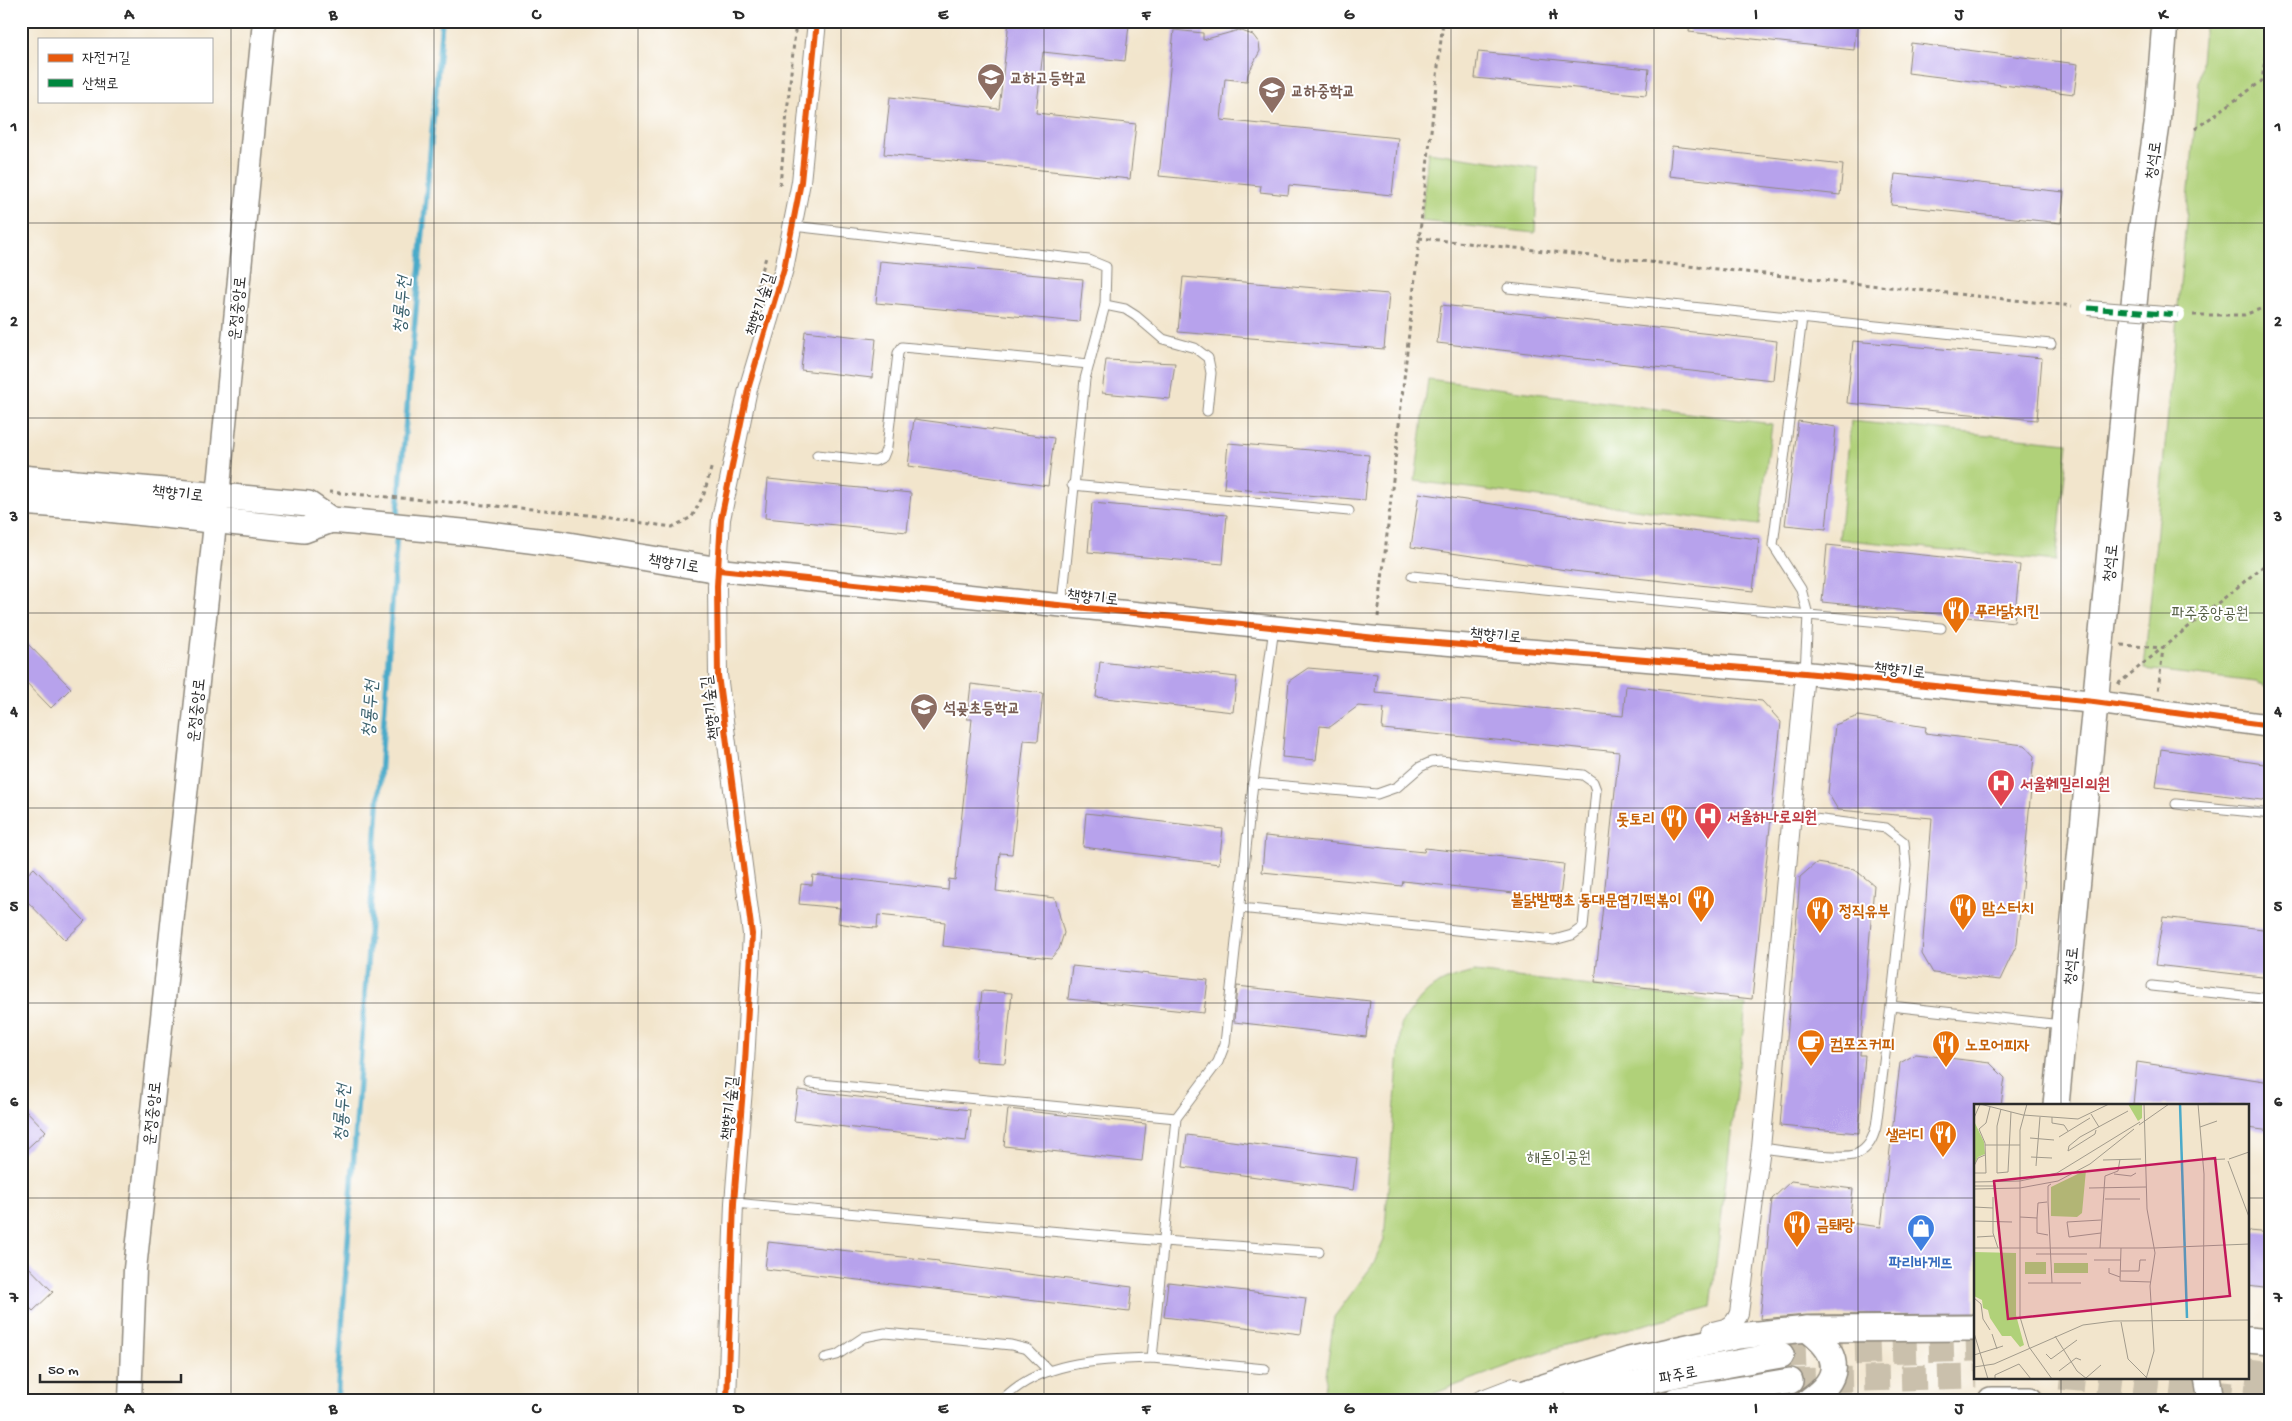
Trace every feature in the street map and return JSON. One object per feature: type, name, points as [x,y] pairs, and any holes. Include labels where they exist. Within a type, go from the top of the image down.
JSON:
[{"type":"main road","name":"청석로","points":[[2056,1104],[2141,232],[2157,124],[2165,21]]},
{"type":"main road","name":"책향기로","points":[[21,478],[308,504],[331,520]]},
{"type":"main road","name":"책향기로","points":[[21,502],[304,530],[331,520],[562,544],[719,570]]},
{"type":"main road","points":[[1503,1400],[1629,1360],[1738,1336],[1807,1329],[1974,1328]]},
{"type":"main road","points":[[1807,1329],[1825,1342],[1833,1367],[1826,1389],[1810,1400]]},
{"type":"main road","points":[[2250,1340],[2271,1342]]},
{"type":"main road","name":"파주로","points":[[1576,1400],[1620,1386],[1781,1355]]},
{"type":"main road","points":[[2207,1378],[2211,1400]]},
{"type":"main road","name":"파주로","points":[[1676,1400],[1790,1381]]},
{"type":"main road","points":[[1991,1400],[2024,1394]]},
{"type":"street","name":"운정중앙로","points":[[130,1400],[135,1269],[218,496],[264,21]]},
{"type":"street","name":"책향기숲길","points":[[727,1400],[734,1203],[752,934],[718,675],[717,586],[721,518],[748,389],[784,269],[801,182],[817,21]]},
{"type":"street","points":[[2088,308],[2178,315]]},
{"type":"street","name":"책향기로","points":[[719,570],[1376,638],[1805,672],[2094,702],[2271,726]]},
{"type":"street","points":[[1480,1400],[1621,1350],[1729,1327],[1735,1322],[1739,1313],[1761,1148],[1805,672]]},
{"type":"lane","points":[[792,226],[1089,260],[1106,267],[1105,306],[1085,379],[1072,485],[1062,607]]},
{"type":"lane","points":[[1508,288],[2051,344]]},
{"type":"lane","points":[[1105,306],[1125,309],[1163,339],[1195,348],[1208,358],[1211,373],[1207,410]]},
{"type":"lane","points":[[1802,318],[1773,545],[1801,589],[1808,615],[1805,672]]},
{"type":"lane","points":[[817,455],[875,460],[883,457],[887,447],[898,353],[902,347],[1089,364]]},
{"type":"lane","points":[[1072,485],[1349,511]]},
{"type":"lane","points":[[1412,576],[1941,628]]},
{"type":"lane","points":[[1152,1358],[1176,1118],[1218,1062],[1225,1044],[1253,783],[1274,628]]},
{"type":"lane","points":[[1240,908],[1554,940],[1572,935],[1582,927],[1596,790],[1593,782],[1583,775],[1440,762],[1430,762],[1420,767],[1397,787],[1376,794],[1253,783]]},
{"type":"lane","points":[[2176,804],[2271,814]]},
{"type":"lane","points":[[1761,1148],[1841,1156],[1855,1155],[1865,1149],[1873,1138],[1891,1006],[1906,866],[1904,842],[1886,828],[1791,816]]},
{"type":"lane","points":[[2152,986],[2271,999]]},
{"type":"lane","points":[[1891,1006],[2064,1026]]},
{"type":"lane","points":[[810,1083],[1176,1118]]},
{"type":"lane","points":[[734,1203],[1163,1241],[1319,1252]]},
{"type":"lane","points":[[825,1358],[837,1354],[864,1337],[885,1333],[1011,1345],[1027,1349],[1049,1371]]},
{"type":"lane","points":[[1002,1400],[1010,1392],[1039,1374],[1085,1361],[1152,1358],[1265,1369]]},
{"type":"path","points":[[780,189],[796,21]]},
{"type":"path","points":[[1376,638],[1444,21]]},
{"type":"path","points":[[2195,129],[2262,81],[2266,52],[2271,48]]},
{"type":"path","points":[[1419,238],[2088,308]]},
{"type":"path","points":[[756,291],[767,255]]},
{"type":"path","points":[[2178,315],[2244,315],[2271,305]]},
{"type":"path","points":[[357,494],[567,512],[672,527],[692,516],[704,494],[714,457]]},
{"type":"path","points":[[2094,702],[2271,560]]},
{"type":"path","points":[[2101,643],[2163,648]]},
{"type":"path","points":[[2155,710],[2163,648]]},
{"type":"green space","name":"파주중앙공원","points":[[2203,21],[2271,21],[2271,688],[2256,682],[2144,669],[2204,29]]},
{"type":"green space","points":[[1428,152],[1538,168],[1535,233],[1421,221]]},
{"type":"green space","points":[[1428,379],[1772,424],[1759,525],[1415,481]]},
{"type":"green space","points":[[1851,421],[2068,443],[2056,561],[1839,539]]},
{"type":"green space","name":"해돋이공원","points":[[1475,972],[1746,1005],[1711,1307],[1555,1348],[1417,1400],[1327,1400],[1324,1390],[1334,1317],[1374,1263],[1384,1240],[1401,1025],[1424,995],[1439,983]]},
{"type":"building","points":[[1009,21],[1091,21],[1129,25],[1125,61],[1043,52],[1036,113],[1136,124],[1130,179],[884,154],[890,97],[999,109]]},
{"type":"building","points":[[1690,21],[1857,21],[1854,50],[1689,32]]},
{"type":"building","points":[[1174,30],[1203,33],[1203,40],[1239,30],[1253,35],[1259,43],[1260,51],[1248,74],[1247,81],[1225,79],[1221,120],[1398,138],[1392,195],[1289,185],[1288,195],[1260,192],[1261,186],[1159,176]]},
{"type":"building","points":[[1911,43],[2078,64],[2074,94],[1908,73]]},
{"type":"building","points":[[1478,52],[1649,69],[1646,95],[1475,78]]},
{"type":"building","points":[[1672,146],[1843,165],[1840,195],[1669,176]]},
{"type":"building","points":[[1895,174],[2064,192],[2061,223],[1891,205]]},
{"type":"building","points":[[880,261],[1083,279],[1079,322],[876,303]]},
{"type":"building","points":[[1183,277],[1389,294],[1384,349],[1178,332]]},
{"type":"building","points":[[1441,305],[1777,341],[1773,380],[1437,343]]},
{"type":"building","points":[[805,331],[876,339],[872,378],[801,370]]},
{"type":"building","points":[[1853,341],[2042,358],[2037,420],[1847,403]]},
{"type":"building","points":[[1106,360],[1175,363],[1170,399],[1102,393]]},
{"type":"building","points":[[914,419],[1054,438],[1048,486],[908,466]]},
{"type":"building","points":[[1798,421],[1836,427],[1826,529],[1785,525]]},
{"type":"building","points":[[1228,443],[1369,455],[1365,500],[1224,488]]},
{"type":"building","points":[[768,479],[911,493],[907,532],[765,518]]},
{"type":"building","points":[[1419,493],[1598,520],[1759,539],[1753,591],[1573,571],[1411,547]]},
{"type":"building","points":[[1092,503],[1227,515],[1223,564],[1088,552]]},
{"type":"building","points":[[1827,545],[2020,565],[2014,622],[1822,602]]},
{"type":"building","points":[[21,637],[71,688],[51,708],[21,677]]},
{"type":"building","points":[[1100,662],[1237,677],[1233,712],[1096,697]]},
{"type":"building","points":[[1308,668],[1377,674],[1375,692],[1623,716],[1626,686],[1762,701],[1781,722],[1752,999],[1595,982],[1619,752],[1382,729],[1384,708],[1358,706],[1330,727],[1320,726],[1316,760],[1282,757],[1289,681]]},
{"type":"building","points":[[971,684],[1043,693],[1038,741],[1024,740],[1012,854],[1000,853],[996,891],[1055,898],[1064,933],[1059,949],[1051,958],[943,946],[945,922],[878,915],[877,928],[862,927],[838,923],[840,908],[799,904],[801,884],[812,885],[813,875],[948,890],[949,879],[955,880],[972,719],[967,719]]},
{"type":"building","points":[[1858,716],[1926,727],[1925,733],[2024,745],[2034,756],[2017,944],[2000,980],[1933,973],[1922,954],[1932,818],[1838,810],[1828,793],[1835,725]]},
{"type":"building","points":[[2161,749],[2271,765],[2270,801],[2156,787]]},
{"type":"building","points":[[1086,813],[1223,829],[1219,864],[1083,847]]},
{"type":"building","points":[[1265,836],[1424,852],[1425,848],[1564,864],[1560,898],[1403,881],[1402,886],[1262,872]]},
{"type":"building","points":[[1816,863],[1854,869],[1874,885],[1860,1055],[1865,1055],[1859,1133],[1780,1126],[1800,877]]},
{"type":"building","points":[[34,868],[85,921],[65,940],[21,895],[21,880]]},
{"type":"building","points":[[2163,917],[2271,930],[2271,978],[2155,965]]},
{"type":"building","points":[[1072,966],[1208,980],[1204,1013],[1068,999]]},
{"type":"building","points":[[1237,986],[1370,1001],[1366,1037],[1234,1022]]},
{"type":"building","points":[[982,991],[1012,993],[1005,1063],[975,1061]]},
{"type":"building","points":[[1916,1054],[1990,1063],[2005,1078],[2001,1104],[1974,1104],[1974,1314],[1807,1315],[1760,1319],[1772,1199],[1791,1181],[1853,1189],[1849,1223],[1881,1227],[1900,1063]]},
{"type":"building","points":[[2137,1062],[2271,1082],[2271,1131],[2250,1128],[2250,1104],[2133,1104]]},
{"type":"building","points":[[798,1090],[970,1110],[966,1141],[794,1121]]},
{"type":"building","points":[[21,1105],[46,1131],[21,1154]]},
{"type":"building","points":[[1008,1109],[1146,1124],[1142,1161],[1004,1146]]},
{"type":"building","points":[[1187,1135],[1357,1158],[1353,1190],[1183,1167]]},
{"type":"building","points":[[2250,1231],[2271,1233],[2271,1289],[2250,1286]]},
{"type":"building","points":[[768,1242],[939,1261],[939,1263],[1132,1287],[1129,1312],[765,1269]]},
{"type":"building","points":[[21,1259],[53,1292],[33,1311],[21,1299]]},
{"type":"building","points":[[1168,1282],[1306,1298],[1301,1334],[1164,1317]]},
{"type":"waterway","name":"청룡두천","points":[[397,520],[442,21]]},
{"type":"waterway","name":"청룡두천","points":[[337,1400],[397,531]]},
{"type":"tunnel","points":[[1781,1355],[1974,1349]]},
{"type":"tunnel","points":[[2250,1372],[2271,1375]]},
{"type":"tunnel","points":[[1790,1381],[1974,1376]]},
{"type":"tunnel","points":[[2070,1378],[2271,1399]]},
{"type":"marked path","points":[[2088,308],[2178,315]]},
{"type":"cycle path","points":[[727,1400],[734,1203],[745,1063],[752,934],[718,675],[717,586],[721,519],[748,389],[784,269],[801,182],[817,21]]},
{"type":"cycle path","points":[[719,570],[1376,638],[1805,673],[2094,702],[2271,726]]},
{"type":"place","name":"교하고등학교","points":[[991,101]]},
{"type":"place","name":"교하중학교","points":[[1272,114]]},
{"type":"place","name":"푸라닭치킨","points":[[1956,634]]},
{"type":"place","name":"석곶초등학교","points":[[924,731]]},
{"type":"place","name":"서울훼밀리의원","points":[[2001,807]]},
{"type":"place","name":"서울하나로의원","points":[[1708,840]]},
{"type":"place","name":"돗토리","points":[[1674,842]]},
{"type":"place","name":"불닭발땡초 동대문엽기떡볶이","points":[[1701,923]]},
{"type":"place","name":"맘스터치","points":[[1963,931]]},
{"type":"place","name":"정직유부","points":[[1820,934]]},
{"type":"place","name":"컴포즈커피","points":[[1811,1067]]},
{"type":"place","name":"노모어피자","points":[[1946,1068]]},
{"type":"place","name":"샐러디","points":[[1943,1158]]},
{"type":"place","name":"금퇘랑","points":[[1797,1248]]},
{"type":"place","name":"파리바게뜨","points":[[1921,1252]]}]
